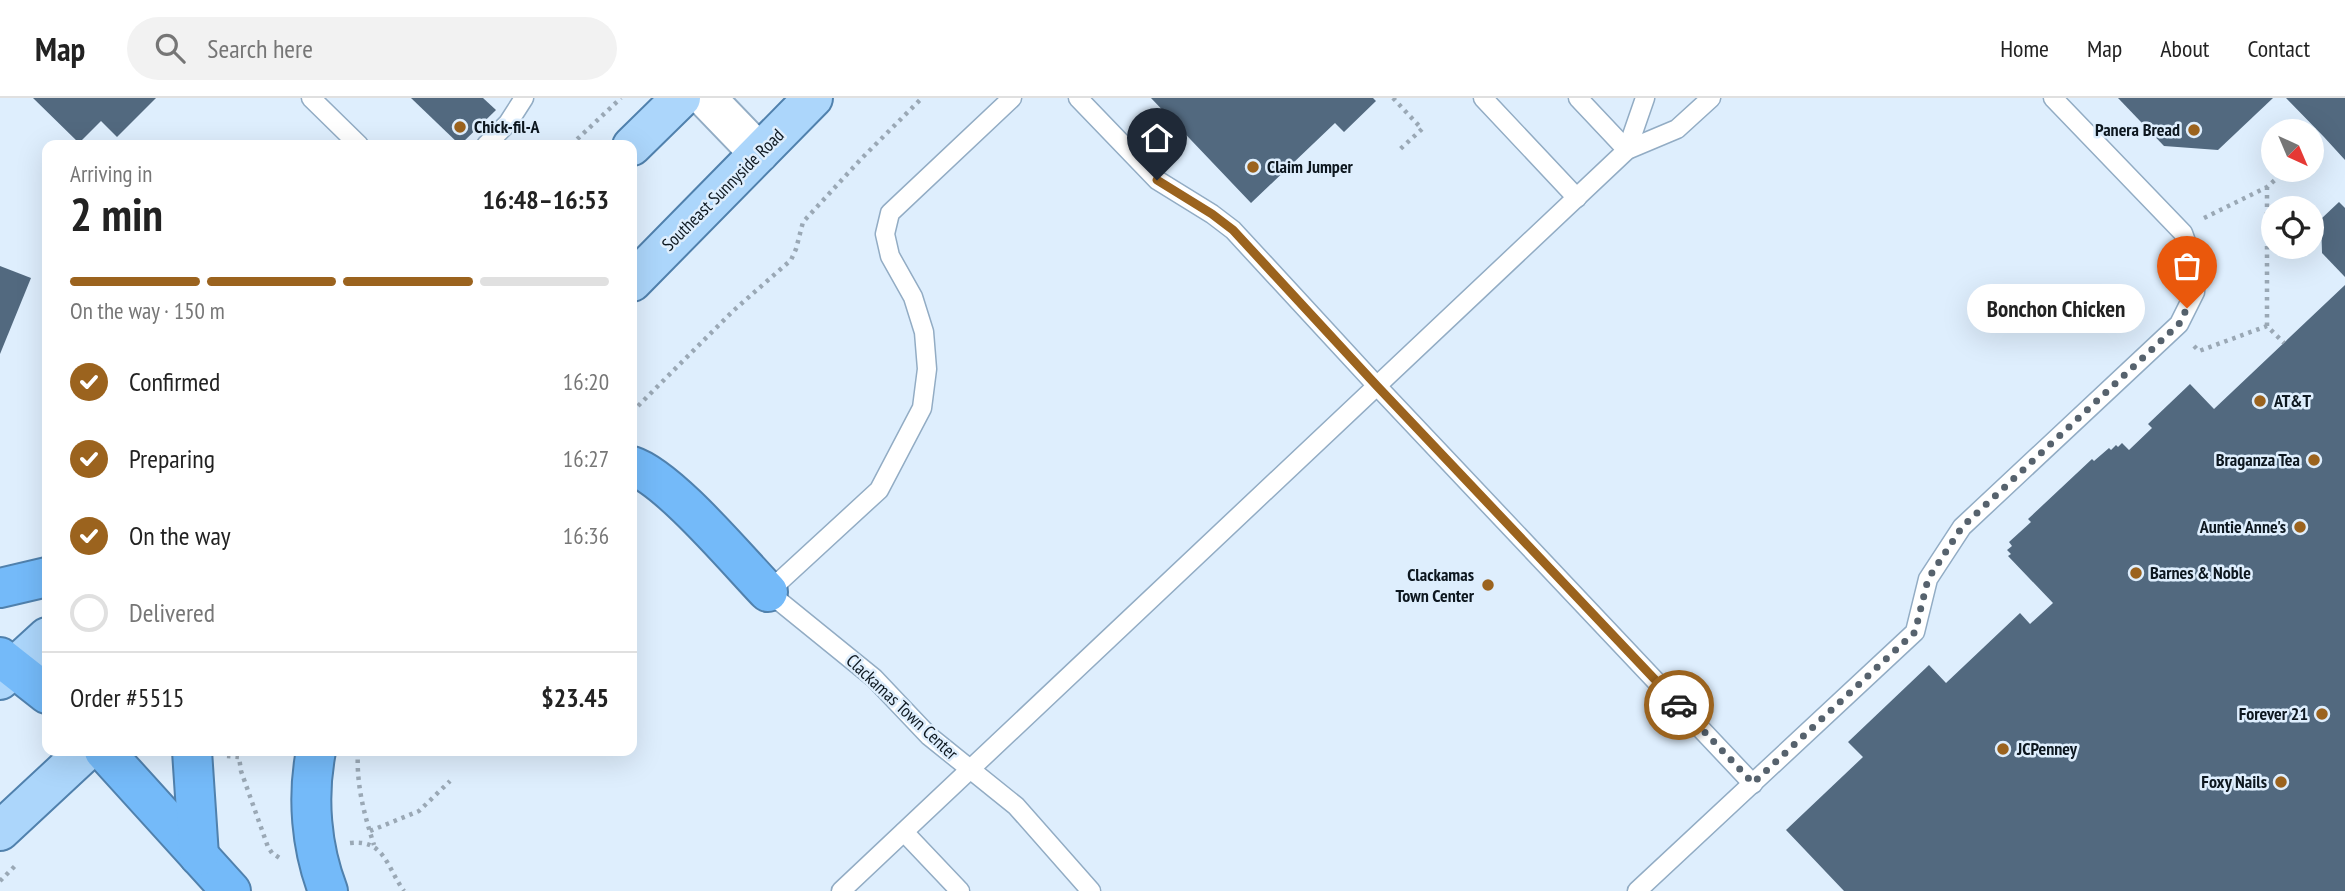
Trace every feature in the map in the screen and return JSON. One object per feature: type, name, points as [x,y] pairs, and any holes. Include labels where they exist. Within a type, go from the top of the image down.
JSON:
[{"type":"highway","points":[[637,468],[670,491],[768,592]]},
{"type":"highway","points":[[0,588],[42,578]]},
{"type":"highway","points":[[5,668],[42,691]]},
{"type":"highway","points":[[109,756],[231,891]]},
{"type":"highway","points":[[199,856],[204,756]]},
{"type":"highway","points":[[316,756],[311,813],[316,852],[328,891]]},
{"type":"main road","points":[[637,141],[681,98]]},
{"type":"main road","name":"Southeast Sunnyside Road","points":[[637,277],[813,98]]},
{"type":"main road","points":[[5,668],[42,641]]},
{"type":"main road","points":[[0,831],[81,756]]},
{"type":"street","points":[[706,98],[759,153]]},
{"type":"lane","points":[[311,98],[354,140]]},
{"type":"lane","points":[[491,140],[508,123],[524,98]]},
{"type":"lane","points":[[768,592],[879,490],[922,408],[926,369],[922,323],[905,281],[890,256],[885,234],[887,219],[893,208],[1012,98]]},
{"type":"lane","points":[[1078,98],[1157,180],[1233,230],[1753,783]]},
{"type":"lane","points":[[1483,98],[1577,198]]},
{"type":"lane","points":[[1578,98],[1627,150]]},
{"type":"lane","name":"Clackamas Town Center","points":[[1627,150],[1645,98]]},
{"type":"lane","name":"Clackamas Town Center","points":[[970,770],[1627,150],[1677,129],[1711,98]]},
{"type":"lane","points":[[1637,891],[1915,632],[1928,579],[1962,527],[2179,324],[2195,292],[2196,269],[2183,233],[2053,98]]},
{"type":"lane","name":"Clackamas Town Center","points":[[768,592],[874,678],[929,736],[1016,806],[1091,891]]},
{"type":"lane","points":[[841,891],[970,770]]},
{"type":"lane","points":[[904,832],[960,891]]},
{"type":"path","points":[[577,140],[621,98]]},
{"type":"path","points":[[637,407],[733,311],[791,260],[803,222],[922,98]]},
{"type":"path","points":[[1393,98],[1422,129],[1396,152]]},
{"type":"path","points":[[2200,219],[2273,182]]},
{"type":"path","points":[[2267,187],[2267,326],[2284,343]]},
{"type":"path","points":[[2191,343],[2199,351],[2267,326]]},
{"type":"path","points":[[239,756],[241,771],[268,847],[276,856],[284,859]]},
{"type":"path","points":[[358,756],[357,771],[362,802],[374,846],[385,857],[404,891]]},
{"type":"path","points":[[370,831],[419,811],[450,781]]},
{"type":"path","points":[[344,844],[358,842],[374,846]]},
{"type":"building","points":[[33,98],[156,98],[117,137],[101,121],[82,140],[76,140]]},
{"type":"building","name":"Chick-fil-A","points":[[411,98],[483,98],[496,110],[465,140],[455,140]]},
{"type":"building","name":"Claim Jumper","points":[[1151,98],[1373,98],[1376,101],[1344,132],[1335,123],[1251,203]]},
{"type":"building","name":"Panera Bread","points":[[2118,98],[2273,98],[2218,150],[2164,146]]},
{"type":"building","points":[[2286,98],[2345,98],[2345,160],[2324,137],[2324,119],[2306,119]]},
{"type":"building","points":[[2339,202],[2345,208],[2345,277],[2324,255],[2324,216]]},
{"type":"building","points":[[0,266],[31,278],[0,354]]},
{"type":"building","points":[[2345,285],[2345,891],[1844,891],[1786,830],[1863,757],[1848,742],[1929,665],[1946,683],[2020,613],[2030,624],[2053,603],[2008,556],[2011,554],[2007,550],[2012,546],[2009,542],[2031,522],[2028,519],[2092,459],[2094,461],[2109,448],[2111,450],[2122,443],[2129,450],[2152,428],[2148,424],[2190,384],[2214,409]]},
{"type":"way so far","points":[[1679,705],[1753,783],[1915,632],[1928,579],[1962,527],[2179,324],[2187,308]]},
{"type":"place","name":"Chick-fil-A","points":[[460,127]]},
{"type":"place","name":"Panera Bread","points":[[2194,130]]},
{"type":"place","name":"Claim Jumper","points":[[1253,167]]},
{"type":"place","name":"Bonchon Chicken","points":[[2187,308]]},
{"type":"place","name":"AT&T","points":[[2260,401]]},
{"type":"place","name":"Braganza Tea","points":[[2314,460]]},
{"type":"place","name":"Auntie Anne's","points":[[2300,527]]},
{"type":"place","name":"Barnes & Noble","points":[[2136,573]]},
{"type":"place","name":"Clackamas Town Center","points":[[1488,585]]},
{"type":"place","name":"Forever 21","points":[[2322,714]]},
{"type":"place","name":"JCPenney","points":[[2003,749]]},
{"type":"place","name":"Foxy Nails","points":[[2281,782]]},
{"type":"route","points":[[1157,180],[1233,230],[1679,705]]}]
